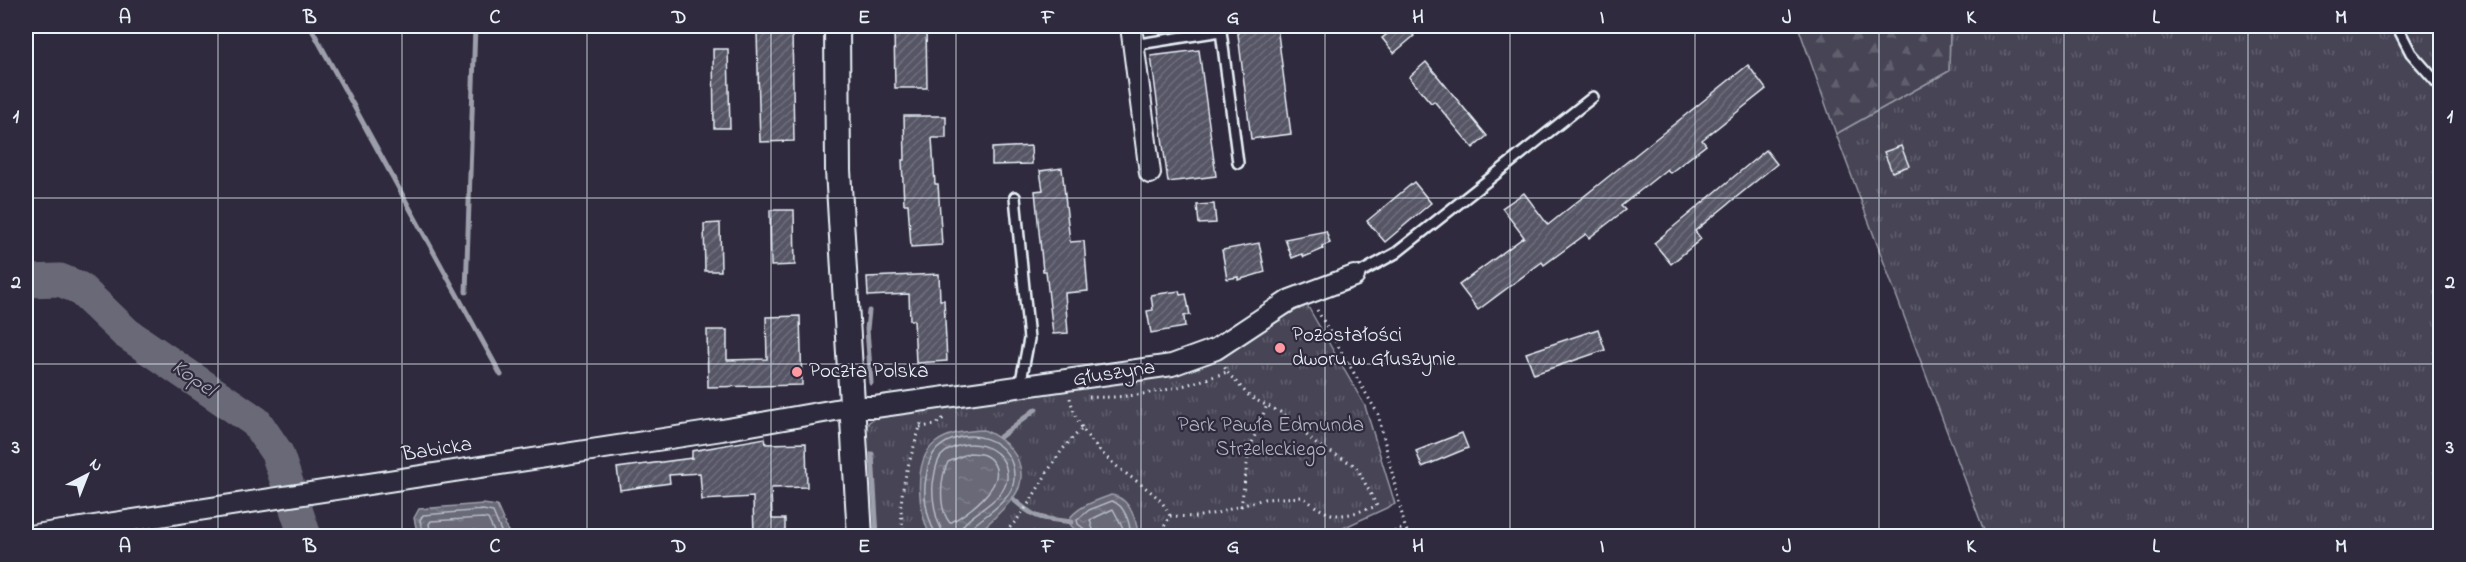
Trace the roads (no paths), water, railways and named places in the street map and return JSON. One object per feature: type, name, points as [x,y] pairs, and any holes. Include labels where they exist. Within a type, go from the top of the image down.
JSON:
[{"type":"street","points":[[837,26],[838,170],[860,537]]},
{"type":"street","points":[[1131,26],[1150,172]]},
{"type":"street","name":"Głuszyna","points":[[852,407],[875,407],[1020,388],[1068,389],[1195,359],[1216,349],[1290,300],[1354,276]]},
{"type":"street","name":"Babicka","points":[[29,537],[722,430],[852,407]]},
{"type":"lane","points":[[2397,26],[2411,53],[2440,86]]},
{"type":"lane","points":[[1133,45],[1221,31],[1238,163]]},
{"type":"lane","points":[[1354,276],[1396,253],[1593,97]]},
{"type":"lane","points":[[1015,197],[1029,339],[1020,388]]},
{"type":"water","points":[[984,430],[1006,444],[1017,458],[1021,475],[1017,492],[995,517],[977,532],[968,536],[950,538],[931,536],[923,515],[919,488],[923,462],[928,451],[946,436]]},
{"type":"water","points":[[1111,495],[1122,499],[1130,508],[1138,532],[1134,536],[1097,538],[1080,533],[1073,528],[1068,521],[1076,511]]},
{"type":"water","points":[[483,504],[497,506],[510,536],[418,536],[414,518],[419,509]]},
{"type":"waterway","points":[[310,26],[501,375]]},
{"type":"waterway","points":[[466,292],[475,26]]},
{"type":"waterway","name":"Kopel","points":[[26,281],[60,280],[79,288],[126,333],[256,422],[277,453],[305,536]]},
{"type":"waterway","points":[[869,311],[867,329],[871,383]]},
{"type":"waterway","points":[[1000,437],[1036,409]]},
{"type":"waterway","points":[[872,454],[877,536]]},
{"type":"waterway","points":[[1013,499],[1034,515],[1072,522]]},
{"type":"waterway","points":[[1132,531],[1153,536]]},
{"type":"place","name":"Pozostałości dworu w Głuszynie","points":[[1280,348]]},
{"type":"place","name":"Poczta Polska","points":[[797,372]]},
{"type":"park label","name":"Park Pawła Edmunda Strzeleckiego","points":[[1271,438]]}]
